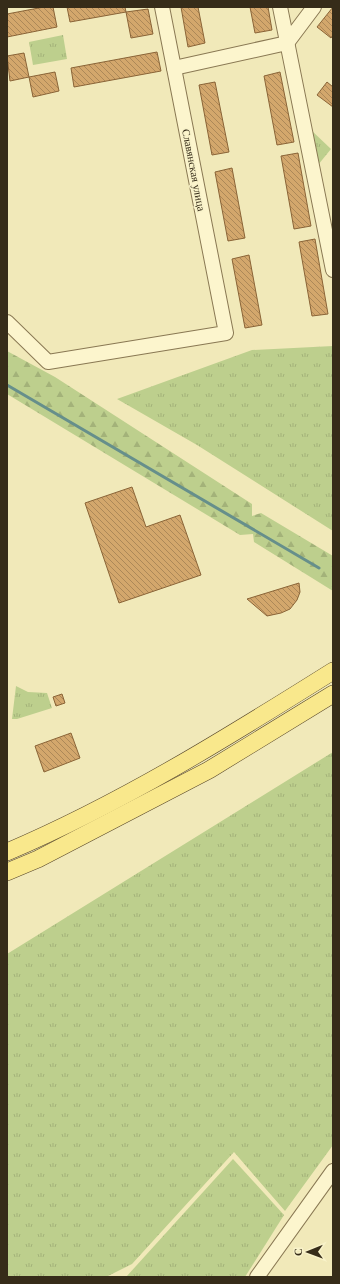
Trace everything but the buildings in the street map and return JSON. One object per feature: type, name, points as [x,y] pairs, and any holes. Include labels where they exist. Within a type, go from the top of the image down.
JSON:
[{"type":"main road","points":[[7,852],[105,806],[197,755],[333,671]]},
{"type":"main road","points":[[297,693],[306,711]]},
{"type":"main road","points":[[7,872],[38,859],[209,770],[333,694]]},
{"type":"street","name":"Славянская улица","points":[[7,322],[48,362],[226,333],[162,7]]},
{"type":"street","points":[[280,7],[333,270]]},
{"type":"street","points":[[174,68],[287,43],[314,7]]},
{"type":"street","points":[[257,1277],[333,1172]]},
{"type":"green space","points":[[63,35],[67,59],[33,65],[29,42]]},
{"type":"green space","points":[[311,130],[331,149],[318,165]]},
{"type":"green space","points":[[333,346],[333,531],[197,445],[117,399],[252,350]]},
{"type":"green space","points":[[7,351],[55,377],[252,504],[252,516],[261,513],[333,556],[333,591],[254,542],[253,534],[240,535],[7,394]]},
{"type":"green space","points":[[16,686],[28,692],[47,693],[52,708],[17,719],[12,719]]},
{"type":"green space","points":[[333,752],[333,1145],[285,1211],[234,1152],[132,1264],[106,1277],[7,1277],[7,954]]},
{"type":"green space","points":[[233,1159],[284,1215],[245,1277],[126,1277]]},
{"type":"waterway","points":[[7,385],[319,568]]}]
